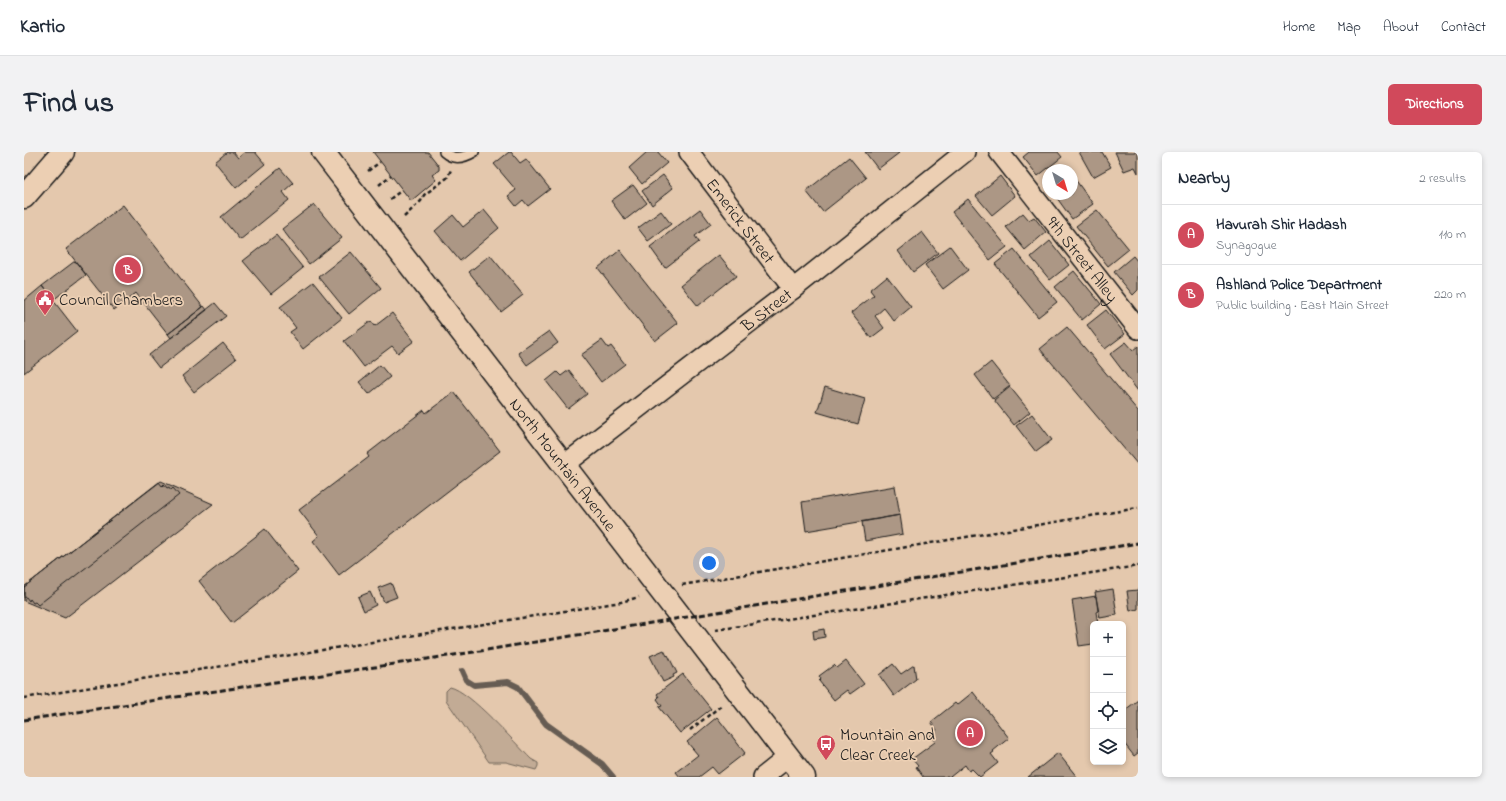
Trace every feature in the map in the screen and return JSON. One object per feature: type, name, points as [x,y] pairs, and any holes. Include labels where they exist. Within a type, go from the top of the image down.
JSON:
[{"type":"street","points":[[24,197],[63,152]]},
{"type":"street","name":"North Mountain Avenue","points":[[323,152],[804,777]]},
{"type":"street","name":"Emerick Street","points":[[689,152],[793,289]]},
{"type":"street","name":"B Street","points":[[564,464],[793,289],[966,152]]},
{"type":"street","name":"9th Street Alley","points":[[999,152],[1138,329]]},
{"type":"street","points":[[763,777],[788,757]]},
{"type":"lane","points":[[444,152],[455,157],[468,156],[474,152]]},
{"type":"path","points":[[404,217],[421,201],[424,195],[447,178],[453,167],[455,157]]},
{"type":"path","points":[[368,171],[380,162]]},
{"type":"path","points":[[379,185],[391,175]]},
{"type":"path","points":[[390,199],[402,190]]},
{"type":"path","points":[[685,584],[1138,508]]},
{"type":"path","points":[[696,636],[718,629],[1138,566]]},
{"type":"path","points":[[24,698],[606,605],[637,598]]},
{"type":"path","points":[[690,730],[722,705]]},
{"type":"shaded area","points":[[450,687],[469,698],[492,718],[531,759],[538,763],[536,770],[506,762],[489,762],[446,700],[446,691]]},
{"type":"building","points":[[227,152],[233,152],[238,158],[245,152],[255,152],[265,164],[236,188],[215,162]]},
{"type":"building","points":[[373,152],[428,152],[439,166],[439,170],[432,175],[436,180],[411,201]]},
{"type":"building","points":[[511,152],[520,163],[526,159],[550,189],[528,206],[523,200],[516,206],[508,196],[516,190],[494,164]]},
{"type":"building","points":[[647,152],[658,152],[667,163],[642,184],[629,168]]},
{"type":"building","points":[[865,152],[898,152],[899,153],[878,169]]},
{"type":"building","points":[[1029,152],[1058,152],[1062,157],[1053,164],[1042,164],[1042,173],[1038,176],[1023,157]]},
{"type":"building","points":[[1079,152],[1102,152],[1111,167],[1093,177]]},
{"type":"building","points":[[1115,152],[1138,152],[1138,173],[1135,167],[1124,171]]},
{"type":"building","points":[[849,157],[866,178],[823,212],[806,191]]},
{"type":"building","points":[[280,168],[293,183],[283,192],[289,200],[240,240],[221,217]]},
{"type":"building","points":[[663,175],[673,188],[652,205],[642,191]]},
{"type":"building","points":[[1000,176],[1015,196],[992,215],[976,196]]},
{"type":"building","points":[[1078,183],[1093,204],[1072,219],[1058,200],[1078,200]]},
{"type":"building","points":[[633,185],[647,203],[625,220],[611,201]]},
{"type":"building","points":[[968,199],[1007,247],[990,260],[952,212]]},
{"type":"building","points":[[314,204],[342,238],[309,264],[282,229]]},
{"type":"building","points":[[123,205],[203,307],[168,334],[136,293],[114,310],[66,249]]},
{"type":"building","points":[[700,209],[711,224],[695,236],[699,242],[665,268],[650,247]]},
{"type":"building","points":[[484,210],[499,228],[460,261],[435,231],[453,215],[463,227]]},
{"type":"building","points":[[1097,210],[1129,249],[1108,266],[1076,226]]},
{"type":"building","points":[[661,211],[671,224],[648,241],[638,228]]},
{"type":"building","points":[[1023,213],[1029,220],[1034,217],[1046,232],[1025,250],[1006,227]]},
{"type":"building","points":[[922,232],[938,253],[913,272],[898,251]]},
{"type":"building","points":[[276,235],[303,268],[271,294],[243,261]]},
{"type":"building","points":[[1050,241],[1069,265],[1050,280],[1031,257]]},
{"type":"building","points":[[950,246],[968,270],[943,289],[925,265]]},
{"type":"building","points":[[1014,249],[1057,302],[1038,317],[995,264]]},
{"type":"building","points":[[620,250],[678,323],[655,341],[598,268]]},
{"type":"building","points":[[351,252],[381,288],[349,314],[319,277]]},
{"type":"building","points":[[490,255],[523,295],[501,312],[469,272]]},
{"type":"building","points":[[719,255],[736,276],[698,306],[681,285]]},
{"type":"building","points":[[1133,256],[1138,262],[1138,290],[1133,295],[1114,272]]},
{"type":"building","points":[[75,261],[86,275],[53,300],[42,286]]},
{"type":"building","points":[[1074,271],[1101,304],[1082,320],[1055,287]]},
{"type":"building","points":[[887,276],[911,307],[894,321],[884,308],[875,316],[884,328],[871,338],[851,313],[874,295],[870,290]]},
{"type":"building","points":[[313,282],[342,318],[303,349],[290,332],[296,328],[280,307]]},
{"type":"building","name":"Council Chambers","points":[[42,286],[77,331],[24,373],[24,301]]},
{"type":"building","points":[[215,303],[226,316],[159,368],[149,355]]},
{"type":"building","points":[[204,306],[207,310],[171,338],[168,334]]},
{"type":"building","points":[[1106,310],[1125,334],[1105,349],[1087,325]]},
{"type":"building","points":[[392,313],[414,341],[398,353],[392,346],[364,367],[344,341],[371,321],[375,326]]},
{"type":"building","points":[[1067,327],[1138,411],[1138,465],[1040,349]]},
{"type":"building","points":[[549,331],[558,343],[527,365],[518,353]]},
{"type":"building","points":[[602,340],[608,348],[611,346],[625,364],[601,382],[581,355]]},
{"type":"building","points":[[1126,342],[1133,350],[1138,346],[1138,391],[1110,354]]},
{"type":"building","points":[[223,343],[236,359],[194,392],[182,376]]},
{"type":"building","points":[[991,362],[1010,386],[993,399],[975,375]]},
{"type":"building","points":[[380,365],[390,377],[369,394],[359,382]]},
{"type":"building","points":[[569,370],[587,394],[568,409],[546,381],[557,372],[561,376]]},
{"type":"building","points":[[825,387],[865,399],[858,424],[817,412]]},
{"type":"building","points":[[1010,387],[1030,412],[1014,425],[994,400]]},
{"type":"building","points":[[454,392],[500,451],[339,575],[313,541],[319,536],[299,510],[369,457],[367,454],[424,410],[426,413]]},
{"type":"building","points":[[1032,414],[1052,440],[1036,452],[1016,426]]},
{"type":"building","points":[[161,481],[213,504],[65,618],[24,601],[24,587]]},
{"type":"building","points":[[159,482],[162,486],[164,484],[171,490],[173,488],[179,495],[38,605],[35,602],[33,603],[30,599],[29,601],[26,597],[24,598],[24,587]]},
{"type":"building","points":[[895,486],[900,515],[806,531],[802,502]]},
{"type":"building","points":[[900,515],[903,534],[865,541],[862,522]]},
{"type":"building","points":[[265,529],[298,571],[232,623],[199,581]]},
{"type":"building","points":[[391,583],[397,597],[384,602],[378,588]]},
{"type":"building","points":[[1113,589],[1117,615],[1100,618],[1095,592]]},
{"type":"building","points":[[1138,590],[1138,609],[1130,611],[1127,591]]},
{"type":"building","points":[[370,592],[376,605],[364,611],[358,597]]},
{"type":"building","points":[[1096,596],[1098,621],[1090,621],[1090,644],[1079,646],[1072,600]]},
{"type":"building","points":[[824,629],[825,637],[814,639],[813,631]]},
{"type":"building","points":[[664,650],[677,673],[673,675],[674,677],[663,682],[650,656]]},
{"type":"building","points":[[846,661],[864,684],[850,694],[847,690],[834,700],[819,681],[821,679],[819,676],[834,665],[837,668]]},
{"type":"building","points":[[893,664],[901,674],[914,665],[916,679],[894,696],[879,675]]},
{"type":"building","points":[[683,674],[711,709],[680,733],[659,707],[662,706],[657,699],[659,697],[657,694]]},
{"type":"building","points":[[973,692],[1009,738],[991,754],[998,763],[980,777],[972,769],[969,771],[965,765],[950,777],[923,777],[916,767],[918,766],[912,759],[935,742],[930,736],[937,730],[931,722],[955,703],[957,705]]},
{"type":"building","points":[[1138,700],[1138,753],[1134,756],[1126,746],[1126,709]]},
{"type":"building","points":[[717,717],[745,753],[718,774],[712,767],[699,777],[680,777],[676,772],[698,755],[687,742]]},
{"type":"building","points":[[1058,753],[1077,777],[1028,777]]},
{"type":"waterway","points":[[462,671],[466,680],[474,685],[508,682],[518,687],[546,724],[602,764],[613,777]]},
{"type":"railway","points":[[24,720],[474,652],[1138,543]]},
{"type":"place","name":"Ashland Police Department","points":[[128,270]]},
{"type":"place","name":"Council Chambers","points":[[45,316]]},
{"type":"place","name":"Havurah Shir Hadash","points":[[970,733]]},
{"type":"place","name":"Mountain and Clear Creek","points":[[826,761]]}]
